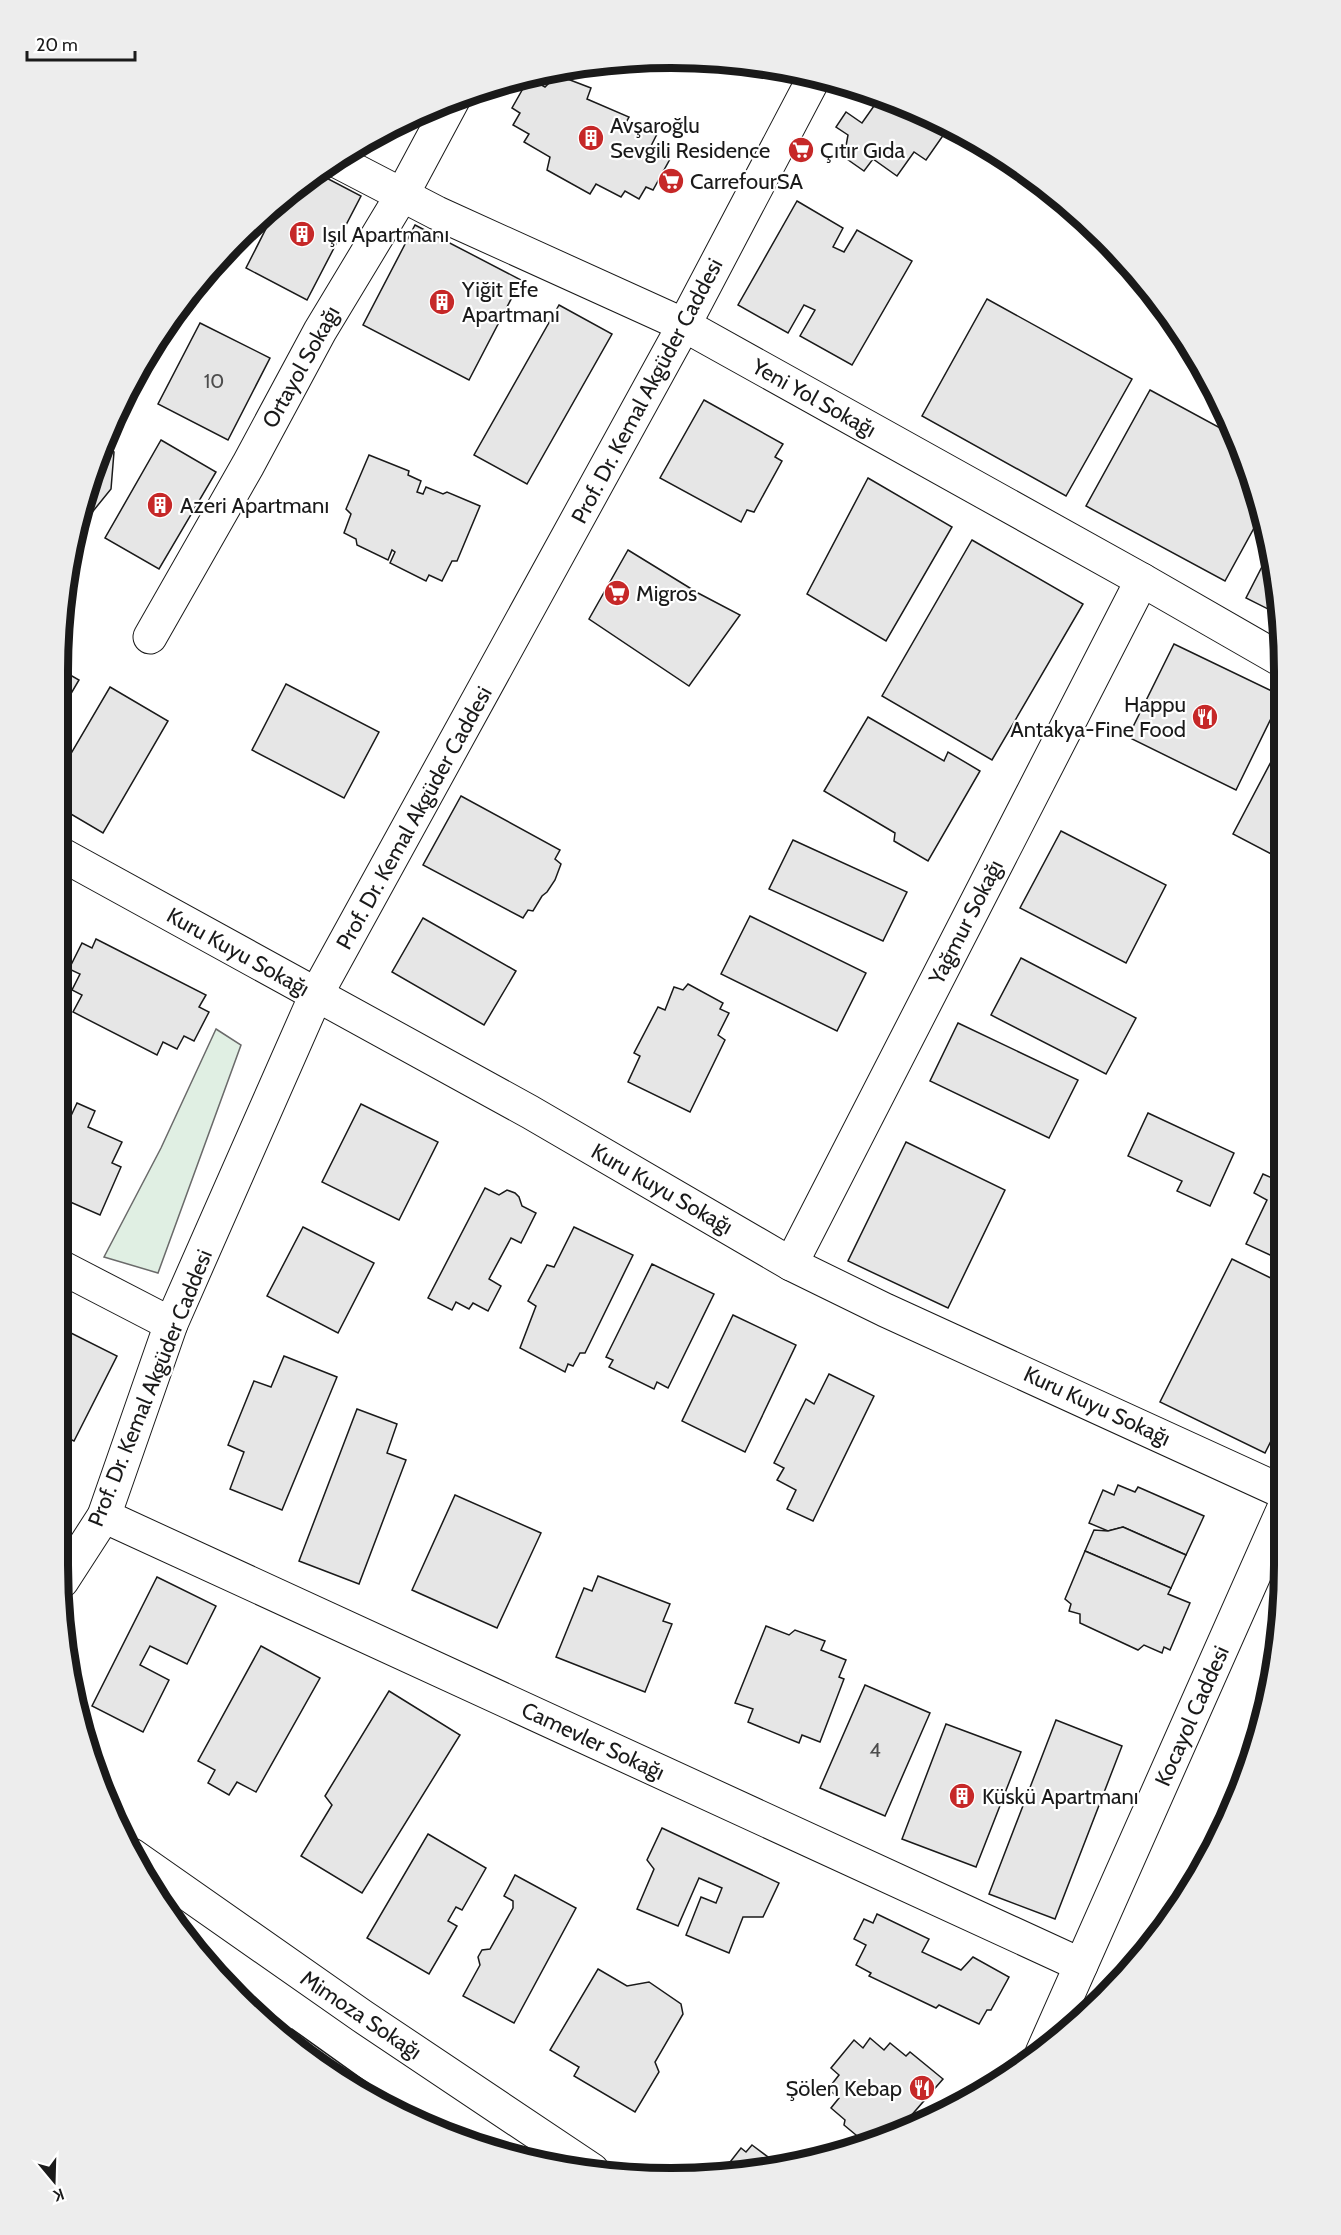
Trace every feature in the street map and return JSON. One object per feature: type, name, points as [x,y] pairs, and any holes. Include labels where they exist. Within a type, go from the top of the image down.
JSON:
[{"type":"street","name":"Prof. Dr. Kemal Akgüder Caddesi","points":[[68,1571],[104,1516],[171,1324],[316,995],[684,325],[811,84]]},
{"type":"street","name":"Ortayol Sokağı","points":[[150,637],[248,465],[320,331],[402,195],[447,110]]},
{"type":"street","name":"Yeni Yol Sokağı","points":[[343,164],[437,213],[684,325],[1273,655]]},
{"type":"street","name":"Yağmur Sokağı","points":[[791,1264],[1142,580]]},
{"type":"street","name":"Kuru Kuyu Sokağı","points":[[68,858],[530,1112],[791,1264],[896,1315],[1274,1487]]},
{"type":"street","points":[[68,1271],[171,1324]]},
{"type":"street","name":"Camevler Sokağı","points":[[104,1516],[1081,1965]]},
{"type":"street","name":"Kocayol Caddesi","points":[[1051,2032],[1274,1530]]},
{"type":"street","name":"Mimoza Sokağı","points":[[148,1866],[362,2016],[576,2160]]},
{"type":"green space","points":[[216,1029],[241,1045],[158,1273],[104,1257],[161,1148]]},
{"type":"building","name":"Avşaroğlu Sevgili Residence","points":[[563,77],[591,88],[587,99],[629,117],[624,126],[631,130],[635,122],[657,134],[650,148],[670,159],[653,190],[646,187],[639,199],[625,191],[621,197],[596,184],[590,194],[547,170],[550,157],[524,142],[529,134],[513,125],[520,113],[512,108],[525,86],[537,83],[545,87],[553,79]]},
{"type":"building","points":[[875,104],[901,113],[944,134],[926,160],[914,152],[897,176],[873,159],[864,171],[844,157],[848,135],[836,127],[846,112],[862,123]]},
{"type":"building","name":"Işıl Apartmanı","points":[[324,177],[361,196],[307,300],[246,268],[271,219]]},
{"type":"building","points":[[797,201],[843,228],[833,247],[844,252],[857,230],[912,261],[852,365],[800,336],[815,310],[804,305],[788,333],[738,305]]},
{"type":"building","name":"Yiğit Efe Apartmanı","points":[[415,225],[521,280],[469,380],[363,325]]},
{"type":"building","points":[[987,299],[1132,379],[1066,496],[922,416]]},
{"type":"building","points":[[559,305],[612,334],[527,484],[474,455]]},
{"type":"building","points":[[200,323],[270,358],[228,440],[158,404]]},
{"type":"building","points":[[1150,390],[1223,430],[1256,525],[1225,581],[1086,506]]},
{"type":"building","points":[[704,400],[783,444],[775,457],[782,461],[754,512],[747,510],[741,522],[660,478]]},
{"type":"building","name":"Azeri Apartmanı","points":[[161,440],[216,472],[159,569],[105,538]]},
{"type":"building","points":[[109,450],[114,452],[111,489],[87,519]]},
{"type":"building","points":[[369,455],[409,471],[408,475],[421,481],[417,492],[423,494],[426,487],[443,494],[447,492],[480,506],[457,561],[452,561],[442,581],[429,575],[426,581],[390,563],[395,552],[392,550],[388,560],[357,545],[356,539],[344,533],[351,514],[346,509]]},
{"type":"building","points":[[868,478],[952,527],[886,641],[807,594]]},
{"type":"building","points":[[972,540],[1083,604],[992,760],[882,696]]},
{"type":"building","points":[[628,550],[698,593],[740,615],[689,686],[589,619]]},
{"type":"building","points":[[1264,564],[1270,610],[1246,598]]},
{"type":"building","points":[[1174,644],[1274,692],[1274,712],[1236,790],[1128,737]]},
{"type":"building","points":[[68,674],[79,680],[68,699]]},
{"type":"building","points":[[286,684],[379,732],[344,798],[252,750]]},
{"type":"building","points":[[110,687],[168,721],[103,833],[68,812],[68,759]]},
{"type":"building","points":[[868,717],[944,761],[948,752],[980,771],[928,861],[894,841],[895,833],[824,791]]},
{"type":"building","points":[[1274,756],[1274,855],[1233,834]]},
{"type":"building","points":[[461,796],[560,850],[555,859],[561,864],[555,880],[533,911],[528,910],[523,918],[423,865]]},
{"type":"building","points":[[1061,831],[1166,885],[1126,963],[1020,908]]},
{"type":"building","points":[[793,840],[907,892],[883,941],[769,889]]},
{"type":"building","points":[[750,916],[866,973],[837,1031],[721,974]]},
{"type":"building","points":[[423,918],[516,971],[484,1025],[392,972]]},
{"type":"building","points":[[96,939],[206,995],[199,1007],[209,1012],[194,1041],[184,1036],[177,1049],[163,1042],[157,1055],[73,1012],[82,995],[72,990],[80,974],[69,969],[82,943],[92,948]]},
{"type":"building","points":[[1021,958],[1136,1018],[1106,1074],[991,1015]]},
{"type":"building","points":[[688,984],[723,1003],[720,1009],[729,1013],[718,1035],[725,1040],[690,1112],[628,1082],[640,1056],[634,1053],[658,1007],[665,1010],[674,987],[683,990]]},
{"type":"building","points":[[958,1023],[1078,1080],[1049,1138],[930,1081]]},
{"type":"building","points":[[77,1103],[95,1111],[88,1127],[122,1142],[112,1163],[121,1167],[100,1215],[68,1201],[69,1120]]},
{"type":"building","points":[[361,1104],[438,1142],[399,1220],[322,1182]]},
{"type":"building","points":[[1148,1113],[1234,1153],[1210,1206],[1177,1191],[1182,1181],[1128,1156]]},
{"type":"building","points":[[906,1142],[1005,1190],[948,1308],[848,1261]]},
{"type":"building","points":[[1263,1174],[1274,1179],[1274,1257],[1246,1244],[1267,1200],[1254,1193]]},
{"type":"building","points":[[485,1188],[499,1195],[507,1190],[515,1193],[522,1206],[536,1213],[521,1243],[511,1238],[489,1279],[501,1286],[488,1311],[473,1303],[469,1309],[456,1302],[452,1310],[428,1298]]},
{"type":"building","points":[[303,1227],[374,1263],[338,1333],[267,1296]]},
{"type":"building","points":[[574,1227],[633,1255],[585,1353],[580,1353],[573,1366],[568,1364],[565,1372],[520,1348],[536,1306],[528,1301],[547,1265],[554,1267]]},
{"type":"building","points":[[1232,1259],[1274,1280],[1274,1435],[1265,1453],[1160,1402]]},
{"type":"building","points":[[652,1264],[714,1294],[668,1388],[657,1382],[654,1389],[609,1367],[613,1360],[606,1357]]},
{"type":"building","points":[[733,1315],[796,1345],[745,1452],[682,1421]]},
{"type":"building","points":[[68,1332],[117,1356],[74,1441],[68,1438]]},
{"type":"building","points":[[284,1356],[337,1377],[282,1510],[230,1489],[244,1452],[228,1445],[254,1381],[271,1387]]},
{"type":"building","points":[[829,1374],[874,1396],[813,1521],[787,1509],[796,1490],[777,1480],[784,1468],[774,1463],[806,1399],[814,1404]]},
{"type":"building","points":[[357,1409],[397,1424],[387,1453],[406,1460],[359,1584],[299,1561]]},
{"type":"building","points":[[1118,1485],[1135,1492],[1138,1487],[1204,1516],[1186,1555],[1123,1527],[1108,1531],[1089,1523],[1103,1490],[1114,1495]]},
{"type":"building","points":[[455,1495],[541,1533],[497,1628],[412,1590]]},
{"type":"building","points":[[1123,1527],[1186,1555],[1171,1588],[1085,1551],[1094,1530],[1108,1531]]},
{"type":"building","points":[[1085,1551],[1171,1588],[1168,1594],[1190,1603],[1170,1650],[1164,1647],[1162,1653],[1144,1645],[1138,1650],[1080,1623],[1080,1614],[1069,1611],[1071,1604],[1065,1599]]},
{"type":"building","points":[[598,1576],[670,1604],[663,1621],[672,1624],[645,1692],[556,1657],[584,1588],[592,1591]]},
{"type":"building","points":[[157,1577],[216,1606],[187,1664],[150,1646],[140,1665],[169,1680],[143,1732],[92,1706]]},
{"type":"building","points":[[766,1626],[789,1635],[795,1630],[825,1641],[821,1650],[846,1660],[839,1677],[844,1679],[820,1742],[802,1735],[799,1743],[748,1722],[753,1709],[735,1703]]},
{"type":"building","points":[[261,1646],[320,1678],[256,1792],[237,1782],[229,1795],[208,1783],[215,1770],[198,1761]]},
{"type":"building","points":[[865,1685],[930,1713],[885,1816],[820,1788]]},
{"type":"building","points":[[389,1691],[460,1735],[362,1893],[301,1856],[332,1805],[325,1796]]},
{"type":"building","points":[[1056,1720],[1122,1746],[1055,1919],[989,1894]]},
{"type":"building","name":"Küskü Apartmanı","points":[[946,1724],[1021,1752],[976,1867],[902,1839]]},
{"type":"building","points":[[662,1828],[779,1883],[763,1917],[743,1917],[729,1953],[686,1935],[701,1897],[716,1903],[722,1888],[699,1878],[678,1926],[637,1909],[654,1869],[647,1860]]},
{"type":"building","points":[[428,1834],[486,1868],[462,1910],[456,1907],[448,1921],[457,1926],[429,1974],[367,1938]]},
{"type":"building","points":[[515,1875],[576,1908],[514,2023],[463,1996],[480,1965],[478,1957],[482,1950],[490,1949],[513,1908],[513,1901],[504,1896]]},
{"type":"building","points":[[877,1914],[929,1939],[922,1952],[961,1970],[973,1957],[1009,1977],[991,2010],[987,2010],[979,2024],[939,2005],[936,2008],[869,1976],[871,1973],[856,1965],[866,1945],[854,1939],[864,1919],[873,1923]]},
{"type":"building","points":[[598,1969],[627,1986],[649,1982],[681,2004],[683,2014],[655,2062],[659,2072],[635,2112],[574,2076],[579,2067],[550,2050]]},
{"type":"building","points":[[292,2029],[380,2092],[335,2066],[290,2032]]},
{"type":"building","points":[[870,2038],[884,2050],[890,2043],[906,2056],[910,2052],[943,2079],[909,2118],[858,2137],[844,2125],[845,2120],[831,2108],[839,2098],[828,2089],[839,2075],[831,2068],[854,2040],[863,2048]]},
{"type":"building","points":[[752,2145],[770,2159],[728,2164],[741,2148],[746,2152]]},
{"type":"place","name":"Avşaroğlu Sevgili Residence","points":[[591,138]]},
{"type":"place","name":"Çıtır Gıda","points":[[801,150]]},
{"type":"place","name":"CarrefourSA","points":[[671,181]]},
{"type":"place","name":"Işıl Apartmanı","points":[[302,234]]},
{"type":"place","name":"Yiğit Efe Apartmanı","points":[[442,302]]},
{"type":"place","name":"Azeri Apartmanı","points":[[160,505]]},
{"type":"place","name":"Migros","points":[[617,593]]},
{"type":"place","name":"Happu Antakya-Fine Food","points":[[1205,717]]},
{"type":"place","name":"Küskü Apartmanı","points":[[962,1796]]},
{"type":"place","name":"Şölen Kebap","points":[[922,2088]]}]
